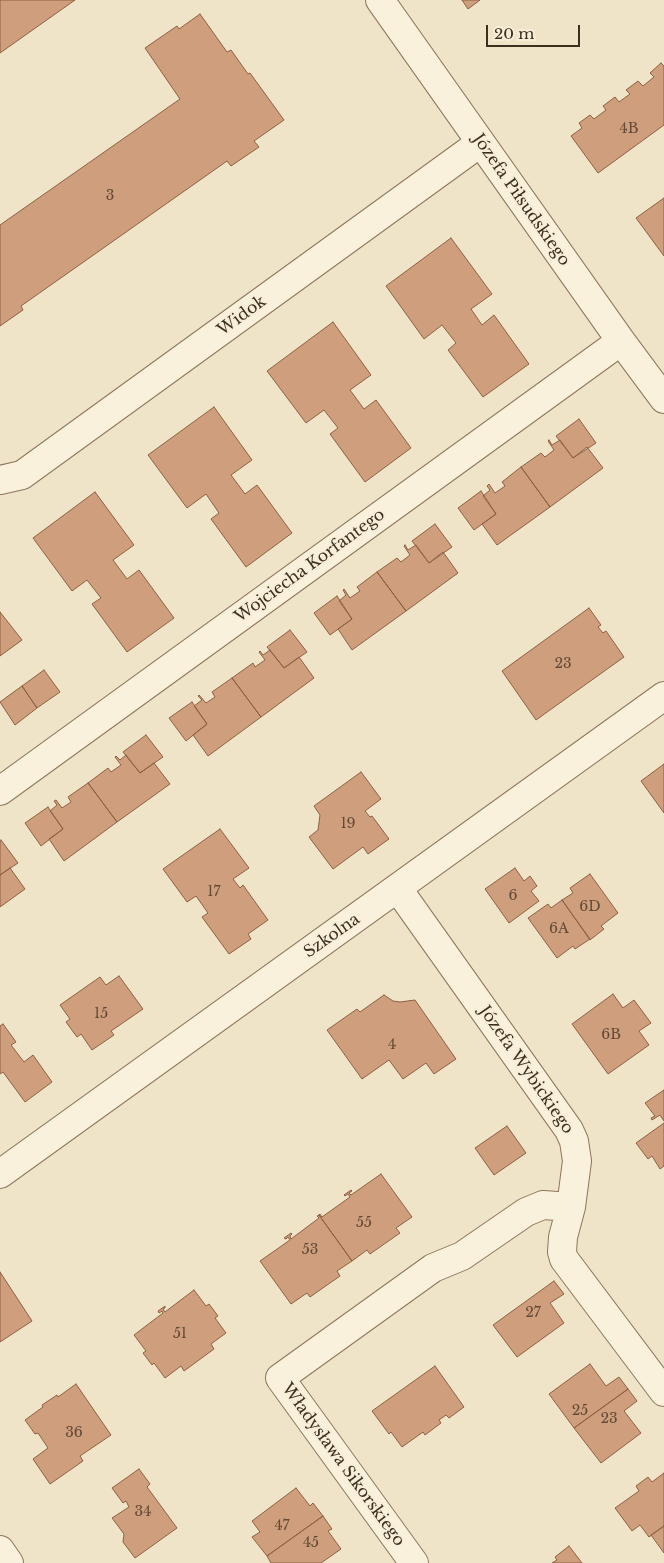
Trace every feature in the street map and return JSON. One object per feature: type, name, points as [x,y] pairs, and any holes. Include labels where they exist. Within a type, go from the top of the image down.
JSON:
[{"type":"street","name":"Józefa Piłsudskiego","points":[[380,0],[664,399]]},
{"type":"street","name":"Widok","points":[[0,480],[22,475],[480,143]]},
{"type":"street","name":"Wojciecha Korfantego","points":[[0,790],[621,341]]},
{"type":"street","name":"Szkolna","points":[[0,1174],[664,696]]},
{"type":"street","name":"Józefa Wybickiego","points":[[398,889],[569,1130],[574,1141],[577,1161],[571,1207],[564,1237],[562,1252],[564,1258],[664,1392]]},
{"type":"street","name":"Władysława Sikorskiego","points":[[402,1559],[280,1378],[433,1268],[462,1256],[534,1207],[543,1205],[571,1207]]},
{"type":"street","points":[[0,1550],[9,1563]]},
{"type":"building","points":[[0,0],[75,0],[0,53]]},
{"type":"building","points":[[462,0],[480,0],[468,9]]},
{"type":"building","points":[[200,14],[227,52],[231,50],[248,74],[250,73],[284,120],[254,141],[259,147],[231,166],[227,161],[21,306],[23,310],[0,326],[0,225],[180,99],[145,48],[177,26],[179,29]]},
{"type":"building","points":[[661,63],[664,66],[664,125],[598,173],[571,136],[582,128],[579,123],[590,115],[594,119],[606,110],[603,106],[615,97],[619,102],[630,94],[626,90],[638,81],[643,86],[654,77],[650,73]]},
{"type":"building","points":[[664,198],[664,256],[636,218]]},
{"type":"building","points":[[451,238],[492,294],[471,309],[482,325],[494,315],[529,364],[483,397],[448,350],[456,343],[442,325],[424,339],[386,286]]},
{"type":"building","points":[[333,322],[371,375],[350,390],[364,409],[376,400],[411,448],[365,482],[330,434],[338,428],[324,410],[306,423],[267,371]]},
{"type":"building","points":[[214,407],[252,460],[231,475],[245,494],[257,485],[292,533],[246,567],[211,519],[219,513],[206,494],[187,508],[148,455]]},
{"type":"building","points":[[579,419],[596,443],[573,458],[556,436]]},
{"type":"building","points":[[549,440],[552,445],[560,440],[573,458],[587,447],[603,468],[550,507],[521,467],[541,453],[545,457],[554,450]]},
{"type":"building","points":[[521,467],[550,507],[497,545],[482,524],[496,514],[483,496],[490,490],[487,486],[489,484],[495,493],[505,486],[502,482]]},
{"type":"building","points":[[481,491],[496,514],[474,530],[458,508]]},
{"type":"building","points":[[95,492],[134,545],[113,560],[127,579],[139,570],[174,618],[127,652],[92,604],[101,598],[87,580],[72,591],[33,538]]},
{"type":"building","points":[[435,524],[452,547],[429,563],[412,541]]},
{"type":"building","points":[[405,545],[408,550],[416,545],[429,563],[443,552],[458,573],[406,611],[377,572],[397,558],[401,562],[410,555]]},
{"type":"building","points":[[377,572],[406,611],[352,650],[338,629],[352,619],[339,601],[346,595],[344,589],[350,598],[360,591],[357,587]]},
{"type":"building","points":[[337,596],[352,619],[330,635],[314,613]]},
{"type":"building","points":[[589,608],[601,625],[598,627],[603,633],[606,631],[624,657],[536,720],[502,671]]},
{"type":"building","points":[[0,612],[22,640],[0,656]]},
{"type":"building","points":[[290,630],[307,652],[284,668],[267,647]]},
{"type":"building","points":[[270,650],[284,668],[299,657],[314,678],[261,717],[232,678],[253,663],[255,667],[265,660],[260,651],[263,655]]},
{"type":"building","points":[[44,670],[60,692],[37,708],[22,686]]},
{"type":"building","points":[[232,678],[261,717],[208,756],[193,735],[207,724],[194,706],[202,700],[199,695],[206,703],[215,697],[212,692]]},
{"type":"building","points":[[22,686],[37,708],[15,725],[0,702]]},
{"type":"building","points":[[192,702],[207,724],[186,741],[169,718]]},
{"type":"building","points":[[146,735],[163,757],[140,773],[123,752]]},
{"type":"building","points":[[126,755],[140,773],[154,763],[170,784],[117,822],[88,783],[108,768],[111,772],[121,765],[116,756],[120,760]]},
{"type":"building","points":[[664,764],[664,813],[641,781]]},
{"type":"building","points":[[361,772],[381,799],[365,811],[370,817],[372,816],[389,839],[368,854],[363,847],[333,869],[309,837],[318,830],[320,815],[314,806]]},
{"type":"building","points":[[88,783],[117,822],[64,861],[49,839],[63,829],[50,811],[57,805],[54,801],[56,800],[62,808],[71,802],[68,797]]},
{"type":"building","points":[[48,807],[63,829],[41,846],[25,823]]},
{"type":"building","points":[[220,829],[249,868],[233,879],[240,888],[243,885],[268,920],[248,934],[251,939],[229,954],[202,917],[208,913],[196,896],[187,902],[163,869]]},
{"type":"building","points":[[1,840],[18,863],[0,875],[0,842]]},
{"type":"building","points":[[10,868],[25,889],[0,907],[0,875]]},
{"type":"building","points":[[515,868],[524,881],[530,876],[537,886],[531,891],[539,901],[509,923],[485,889]]},
{"type":"building","points":[[590,874],[618,913],[601,926],[604,929],[590,940],[562,900],[573,893],[570,888]]},
{"type":"building","points":[[562,900],[590,939],[575,949],[573,946],[557,958],[528,918],[548,904],[551,908]]},
{"type":"building","points":[[119,976],[143,1009],[111,1031],[114,1035],[92,1050],[81,1034],[77,1037],[66,1022],[70,1019],[60,1005],[100,977],[106,985]]},
{"type":"building","points":[[613,994],[623,1008],[634,1000],[651,1023],[639,1031],[649,1045],[608,1074],[572,1024]]},
{"type":"building","points":[[384,995],[393,1001],[415,1000],[456,1059],[434,1074],[426,1063],[403,1079],[389,1060],[362,1079],[327,1030],[357,1009],[360,1012]]},
{"type":"building","points":[[3,1024],[16,1042],[11,1045],[24,1062],[33,1055],[52,1082],[25,1102],[3,1072],[0,1074],[0,1026]]},
{"type":"building","points":[[664,1090],[664,1121],[660,1115],[652,1120],[651,1118],[655,1116],[645,1103]]},
{"type":"building","points":[[664,1123],[664,1166],[660,1169],[652,1156],[648,1159],[636,1143]]},
{"type":"building","points":[[507,1126],[526,1153],[494,1175],[475,1148]]},
{"type":"building","points":[[381,1174],[412,1217],[396,1228],[400,1233],[370,1254],[367,1250],[352,1261],[319,1215],[322,1217],[350,1197],[348,1194],[344,1195],[351,1190],[349,1193],[351,1195]]},
{"type":"building","points":[[319,1215],[352,1261],[337,1271],[340,1276],[310,1297],[307,1293],[291,1304],[260,1261],[290,1240],[288,1237],[284,1238],[291,1233],[291,1239],[319,1218],[317,1216]]},
{"type":"building","points":[[0,1272],[32,1321],[0,1342]]},
{"type":"building","points":[[554,1281],[564,1294],[550,1303],[564,1323],[517,1357],[493,1325]]},
{"type":"building","points":[[194,1290],[206,1306],[209,1304],[218,1316],[215,1318],[226,1333],[211,1344],[214,1349],[184,1371],[181,1366],[165,1378],[154,1363],[152,1365],[143,1353],[146,1351],[134,1335],[163,1313],[158,1311],[165,1306],[163,1309],[165,1312]]},
{"type":"building","points":[[590,1364],[606,1386],[619,1377],[628,1389],[574,1428],[549,1394]]},
{"type":"building","points":[[435,1366],[464,1407],[449,1418],[446,1415],[439,1420],[441,1423],[425,1435],[423,1432],[402,1447],[391,1432],[389,1434],[372,1411]]},
{"type":"building","points":[[76,1384],[111,1435],[80,1456],[83,1461],[50,1484],[33,1459],[48,1448],[38,1433],[35,1434],[25,1420],[43,1407],[42,1405],[57,1395],[58,1397]]},
{"type":"building","points":[[628,1389],[637,1401],[624,1411],[641,1433],[601,1463],[574,1428]]},
{"type":"building","points":[[139,1469],[150,1484],[147,1487],[177,1528],[135,1558],[123,1542],[124,1534],[112,1518],[129,1507],[126,1501],[123,1503],[112,1488]]},
{"type":"building","points":[[664,1473],[664,1526],[649,1537],[640,1525],[632,1531],[615,1508],[639,1491],[636,1486],[648,1477],[652,1482]]},
{"type":"building","points":[[296,1488],[310,1506],[313,1503],[323,1516],[267,1556],[252,1537],[260,1532],[252,1521]]},
{"type":"building","points":[[323,1516],[332,1529],[328,1531],[341,1549],[321,1563],[271,1563],[267,1556]]},
{"type":"building","points":[[664,1526],[664,1553],[651,1535]]},
{"type":"building","points":[[569,1546],[582,1563],[552,1563],[557,1560],[555,1557]]}]
